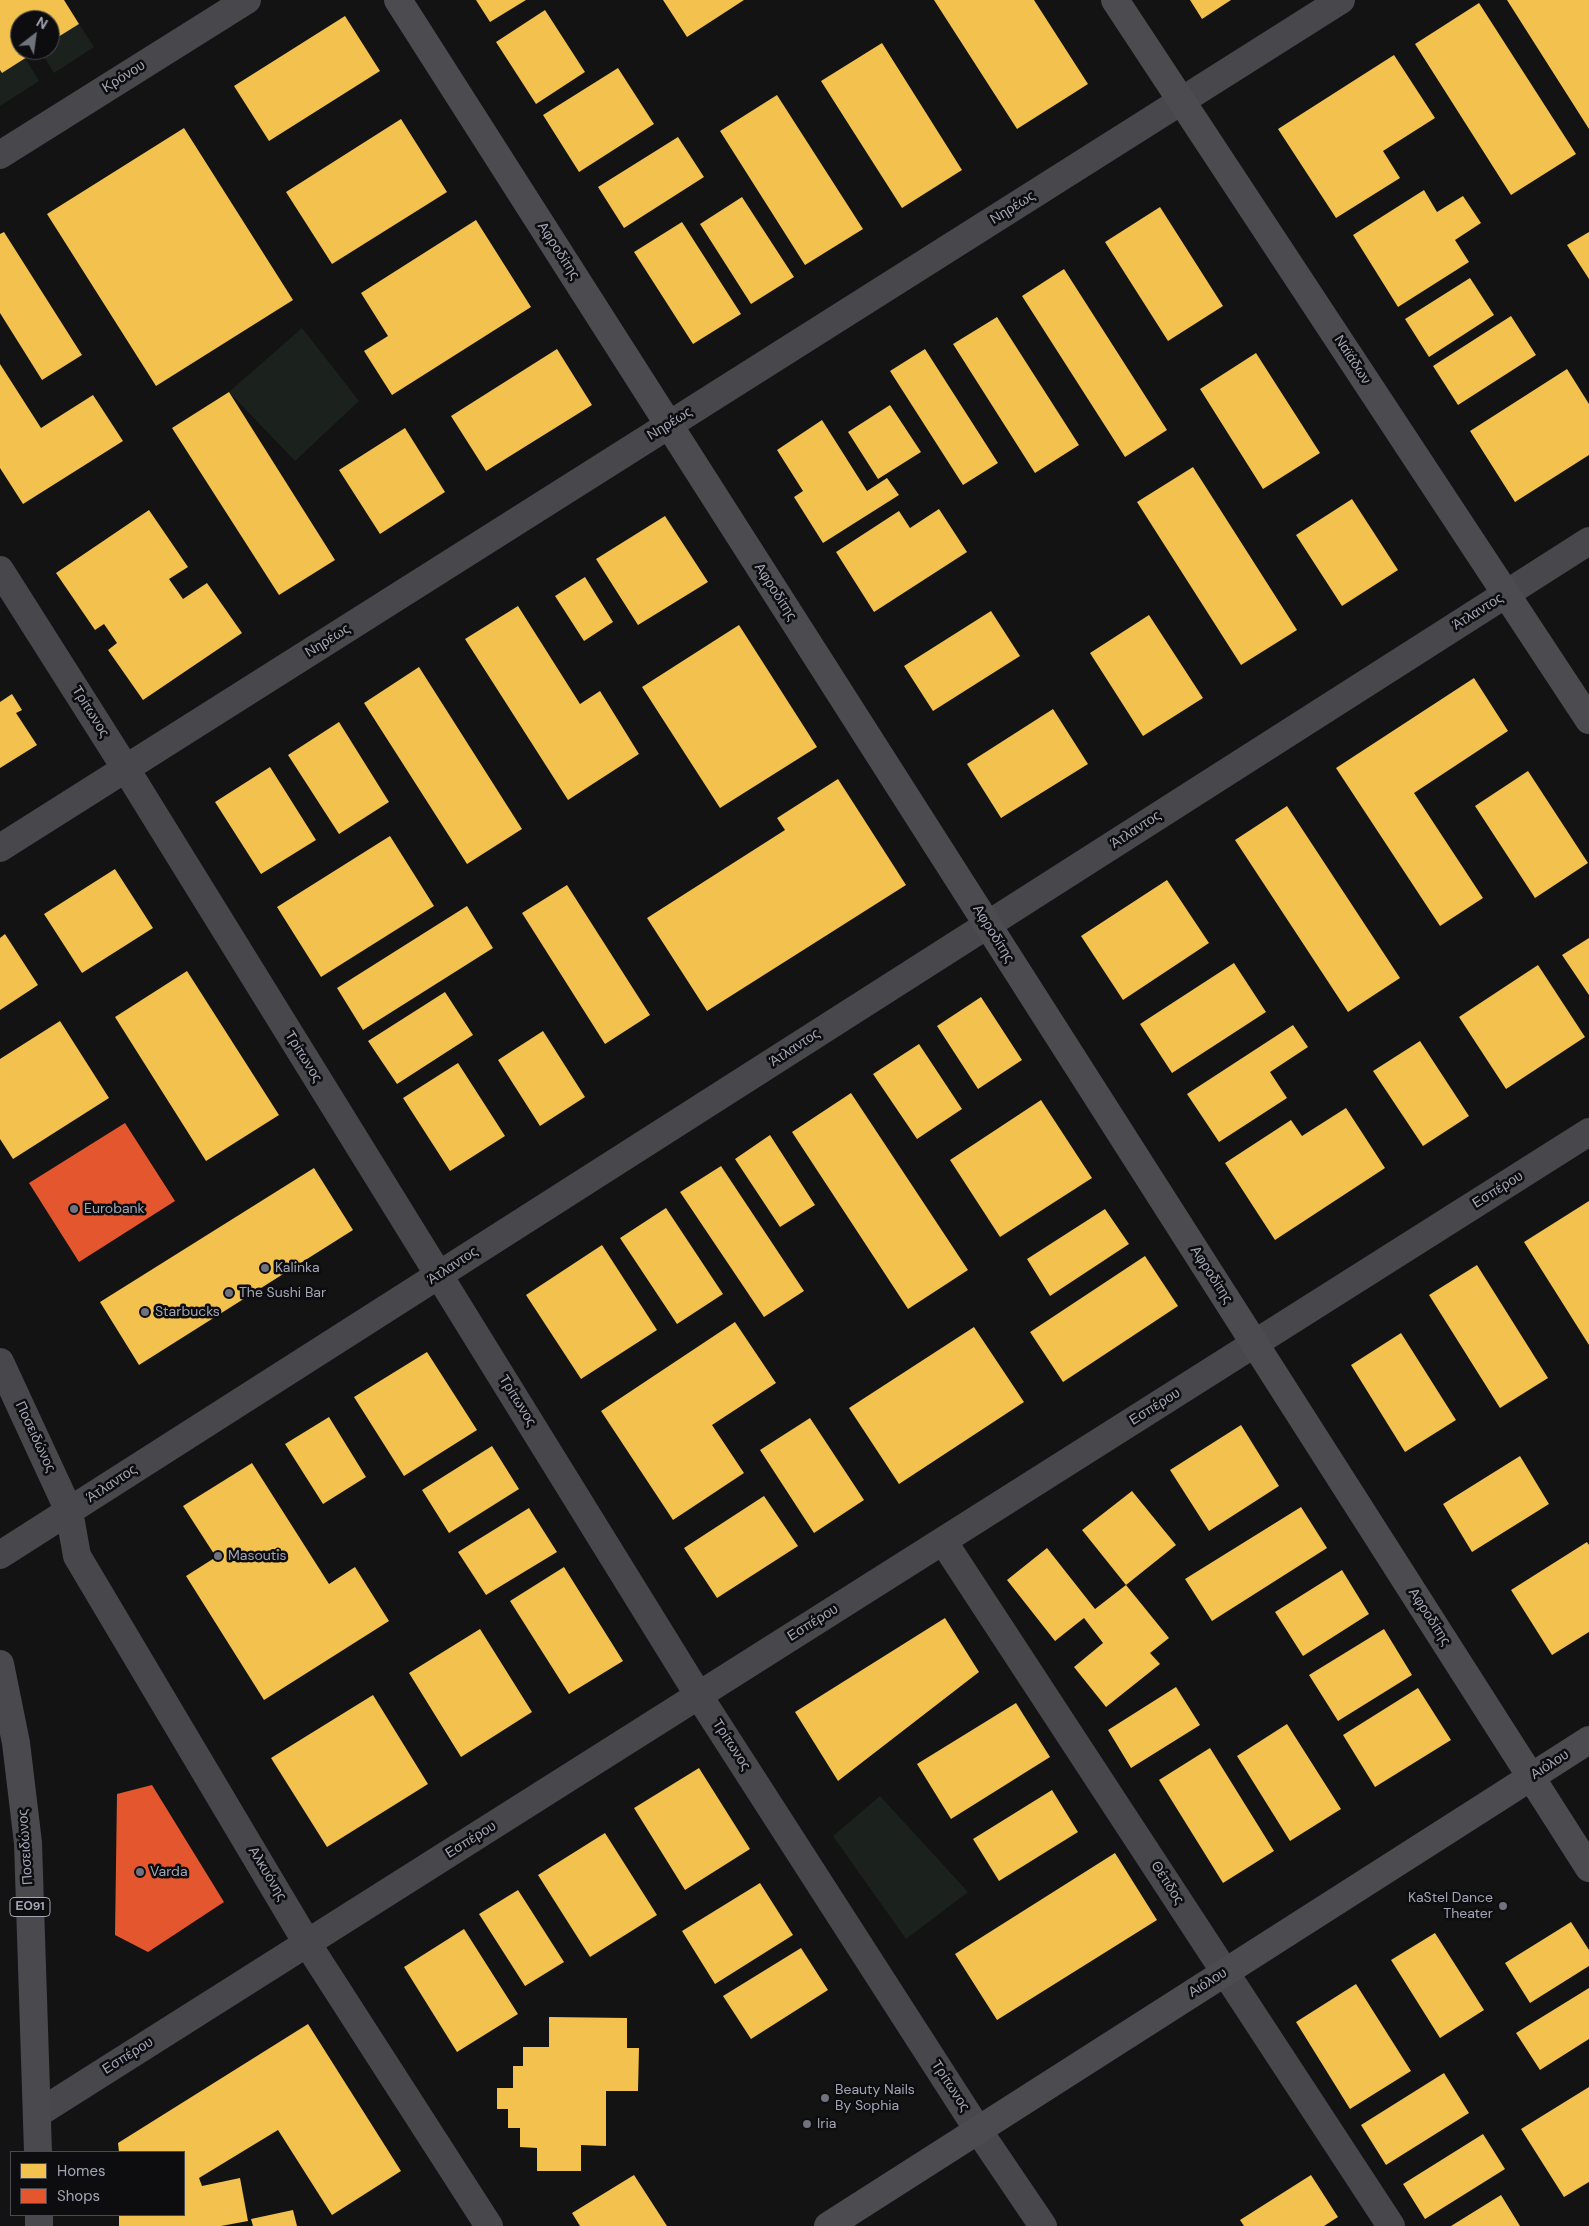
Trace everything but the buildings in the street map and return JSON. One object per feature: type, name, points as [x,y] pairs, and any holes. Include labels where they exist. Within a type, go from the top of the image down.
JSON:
[{"type":"highway","name":"Ποσειδώνος","points":[[0,1664],[16,1742],[28,1842],[38,2151]]},
{"type":"street","name":"Κρόνου","points":[[0,155],[247,0]]},
{"type":"street","name":"Αφροδίτης","points":[[398,0],[1589,1868]]},
{"type":"street","name":"Ναϊάδων","points":[[1114,0],[1589,720]]},
{"type":"street","name":"Νηρέως","points":[[0,848],[1341,0]]},
{"type":"street","name":"Άτλαντος","points":[[0,1555],[1589,541]]},
{"type":"street","name":"Τρίτωνος","points":[[0,570],[126,768],[699,1696],[978,2130],[1043,2226]]},
{"type":"street","name":"Εσπέρου","points":[[37,2114],[1589,1132]]},
{"type":"street","name":"Ποσειδώνος","points":[[0,1362],[69,1511]]},
{"type":"street","name":"Αλκυόνης","points":[[69,1511],[78,1556],[307,1943],[489,2226]]},
{"type":"street","name":"Θέτιδος","points":[[943,1541],[1391,2226]]},
{"type":"street","name":"Αιόλου","points":[[828,2226],[1589,1740]]},
{"type":"shaded area","points":[[79,24],[94,47],[54,73],[46,60],[60,60],[60,36]]},
{"type":"shaded area","points":[[22,60],[26,60],[39,81],[0,106],[0,70],[2,73]]},
{"type":"shaded area","points":[[302,328],[359,401],[295,461],[229,392]]},
{"type":"shaded area","points":[[880,1796],[968,1892],[906,1939],[833,1836]]},
{"type":"place","name":"Eurobank","points":[[74,1209]]},
{"type":"place","name":"Kalinka","points":[[265,1268]]},
{"type":"place","name":"The Sushi Bar","points":[[229,1293]]},
{"type":"place","name":"Starbucks","points":[[145,1312]]},
{"type":"place","name":"Masoutis","points":[[218,1556]]},
{"type":"place","name":"Varda","points":[[140,1872]]},
{"type":"place","name":"KaStel Dance Theater","points":[[1503,1906]]},
{"type":"place","name":"Beauty Nails By Sophia","points":[[825,2098]]},
{"type":"place","name":"Iria","points":[[807,2124]]}]
